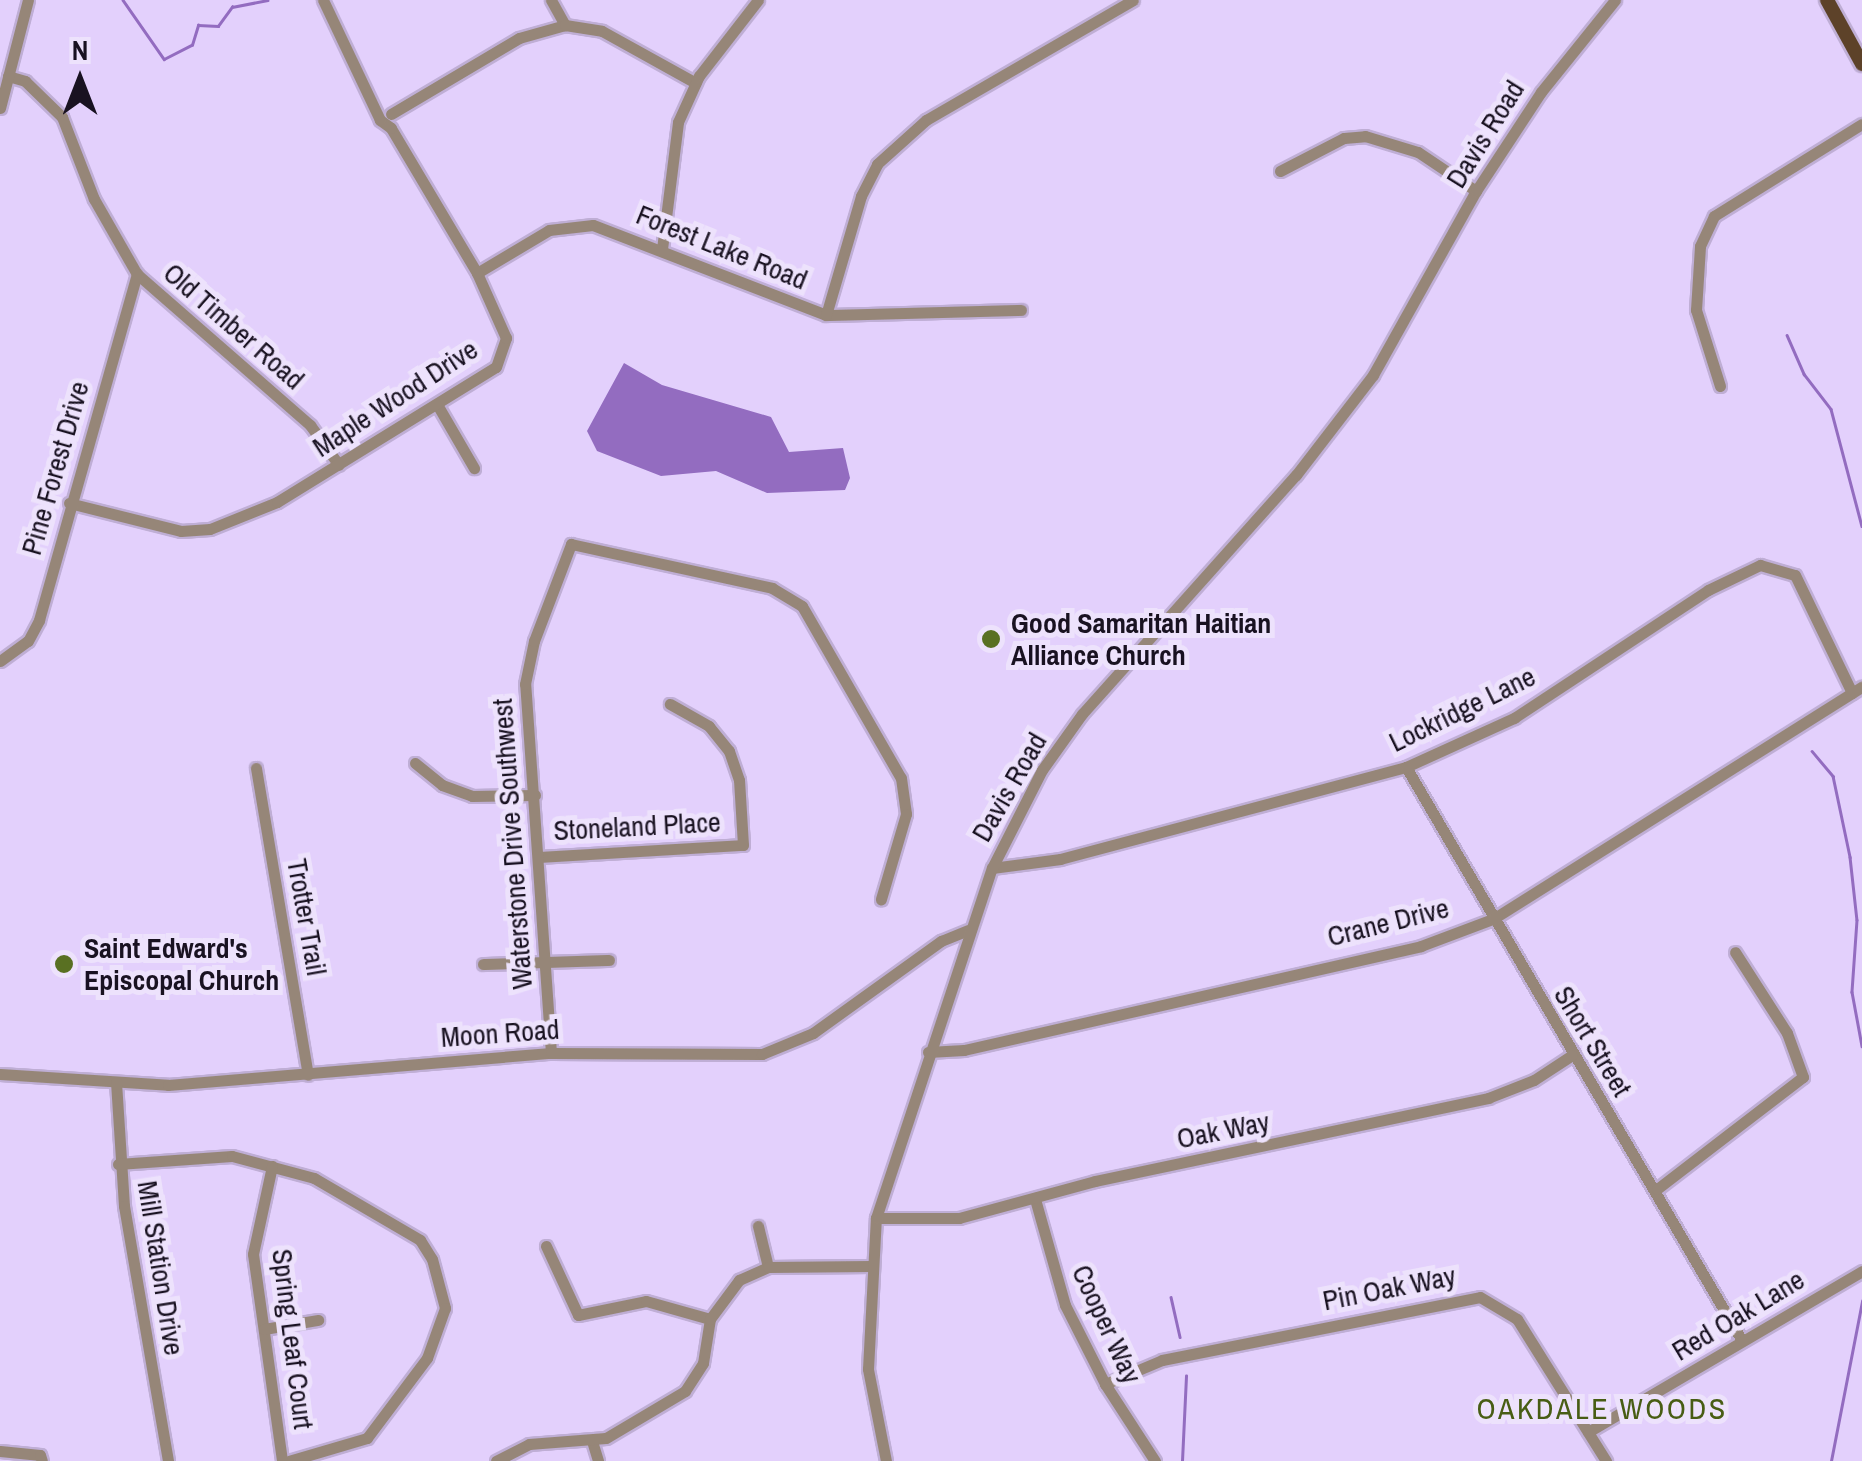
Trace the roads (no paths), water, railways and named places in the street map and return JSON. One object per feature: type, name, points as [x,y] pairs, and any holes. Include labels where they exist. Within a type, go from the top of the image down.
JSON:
[{"type":"main road","points":[[1827,0],[1862,64]]},
{"type":"street","points":[[0,108],[28,0]]},
{"type":"street","name":"Maple Wood Drive","points":[[70,504],[181,531],[210,529],[277,502],[496,367],[506,345],[477,273],[392,128],[380,120],[378,103],[324,0]]},
{"type":"street","points":[[551,0],[564,25]]},
{"type":"street","points":[[662,248],[678,122],[696,83],[758,0]]},
{"type":"street","points":[[826,314],[860,196],[877,164],[926,120],[1133,0]]},
{"type":"street","name":"Davis Road","points":[[886,1461],[868,1369],[876,1218],[968,930],[992,868],[1042,770],[1082,714],[1296,475],[1373,375],[1476,192],[1541,92],[1615,0]]},
{"type":"street","points":[[391,114],[519,38],[564,25],[602,31],[696,83]]},
{"type":"street","name":"Old Timber Road","points":[[8,76],[25,82],[62,118],[94,199],[137,274],[310,425],[340,465]]},
{"type":"street","name":"Maple Wood Drive","points":[[378,103],[391,114],[392,128]]},
{"type":"street","points":[[1720,386],[1696,310],[1700,246],[1714,216],[1862,124]]},
{"type":"street","points":[[1280,172],[1344,138],[1365,136],[1418,152],[1476,192]]},
{"type":"street","name":"Forest Lake Road","points":[[477,273],[508,250],[572,226],[592,226],[662,248],[826,314],[1021,310]]},
{"type":"street","name":"Pine Forest Drive","points":[[0,661],[34,631],[137,274]]},
{"type":"street","points":[[438,406],[474,468]]},
{"type":"street","name":"Waterstone Drive Southwest","points":[[551,1054],[526,684],[534,641],[571,544],[772,588],[802,606],[901,778],[906,814],[881,899]]},
{"type":"street","name":"Lockridge Lane","points":[[992,868],[1060,859],[1406,767],[1514,718],[1708,590],[1760,565],[1794,575],[1857,690]]},
{"type":"street","name":"Crane Drive","points":[[928,1052],[964,1050],[1421,946],[1493,919],[1857,690]]},
{"type":"street","name":"Stoneland Place","points":[[540,857],[743,845],[740,780],[729,751],[708,726],[670,704]]},
{"type":"street","points":[[414,764],[442,785],[472,796],[535,795]]},
{"type":"street","name":"Short Street","points":[[1406,767],[1448,828],[1493,919],[1657,1189],[1741,1339]]},
{"type":"street","name":"Trotter Trail","points":[[256,768],[308,1075]]},
{"type":"street","name":"Moon Road","points":[[0,1074],[116,1082],[308,1075],[551,1054],[743,1056],[779,1050],[968,930]]},
{"type":"street","points":[[1657,1189],[1803,1076],[1787,1033],[1735,952]]},
{"type":"street","points":[[483,964],[609,960]]},
{"type":"street","name":"Oak Way","points":[[876,1218],[958,1218],[1488,1098],[1534,1080],[1572,1054]]},
{"type":"street","name":"Mill Station Drive","points":[[116,1082],[118,1164],[168,1461]]},
{"type":"street","points":[[118,1164],[232,1156],[272,1166],[314,1178],[420,1240],[445,1308],[426,1358],[367,1438],[286,1461]]},
{"type":"street","name":"Spring Leaf Court","points":[[272,1166],[253,1254],[286,1461]]},
{"type":"street","name":"Cooper Way","points":[[1035,1199],[1065,1305],[1105,1384],[1155,1461]]},
{"type":"street","points":[[758,1226],[768,1267]]},
{"type":"street","points":[[546,1246],[578,1315],[646,1301],[710,1319]]},
{"type":"street","points":[[496,1461],[528,1444],[592,1441],[693,1384],[710,1319],[739,1280],[768,1267],[871,1266]]},
{"type":"street","name":"Red Oak Lane","points":[[1588,1432],[1862,1271]]},
{"type":"street","name":"Pin Oak Way","points":[[1105,1384],[1162,1360],[1480,1297],[1517,1318],[1606,1461]]},
{"type":"street","points":[[264,1329],[318,1320]]},
{"type":"street","points":[[592,1441],[598,1461]]},
{"type":"street","points":[[0,1451],[40,1455],[42,1461]]},
{"type":"waterway","points":[[123,0],[164,59],[192,45],[198,25],[218,26],[232,7],[267,0]]},
{"type":"waterway","points":[[1787,335],[1804,374],[1831,409],[1862,526]]},
{"type":"waterway","points":[[1812,751],[1833,776],[1850,857],[1857,920],[1852,992],[1862,1046]]},
{"type":"waterway","points":[[1171,1297],[1180,1337]]},
{"type":"waterway","points":[[1831,1461],[1862,1301]]},
{"type":"waterway","points":[[1182,1461],[1186,1376]]},
{"type":"place","name":"Good Samaritan Haitian Alliance Church","points":[[991,639]]},
{"type":"place","name":"Saint Edward's Episcopal Church","points":[[64,964]]},
{"type":"district","name":"OAKDALE WOODS","points":[[1602,1408]]}]
